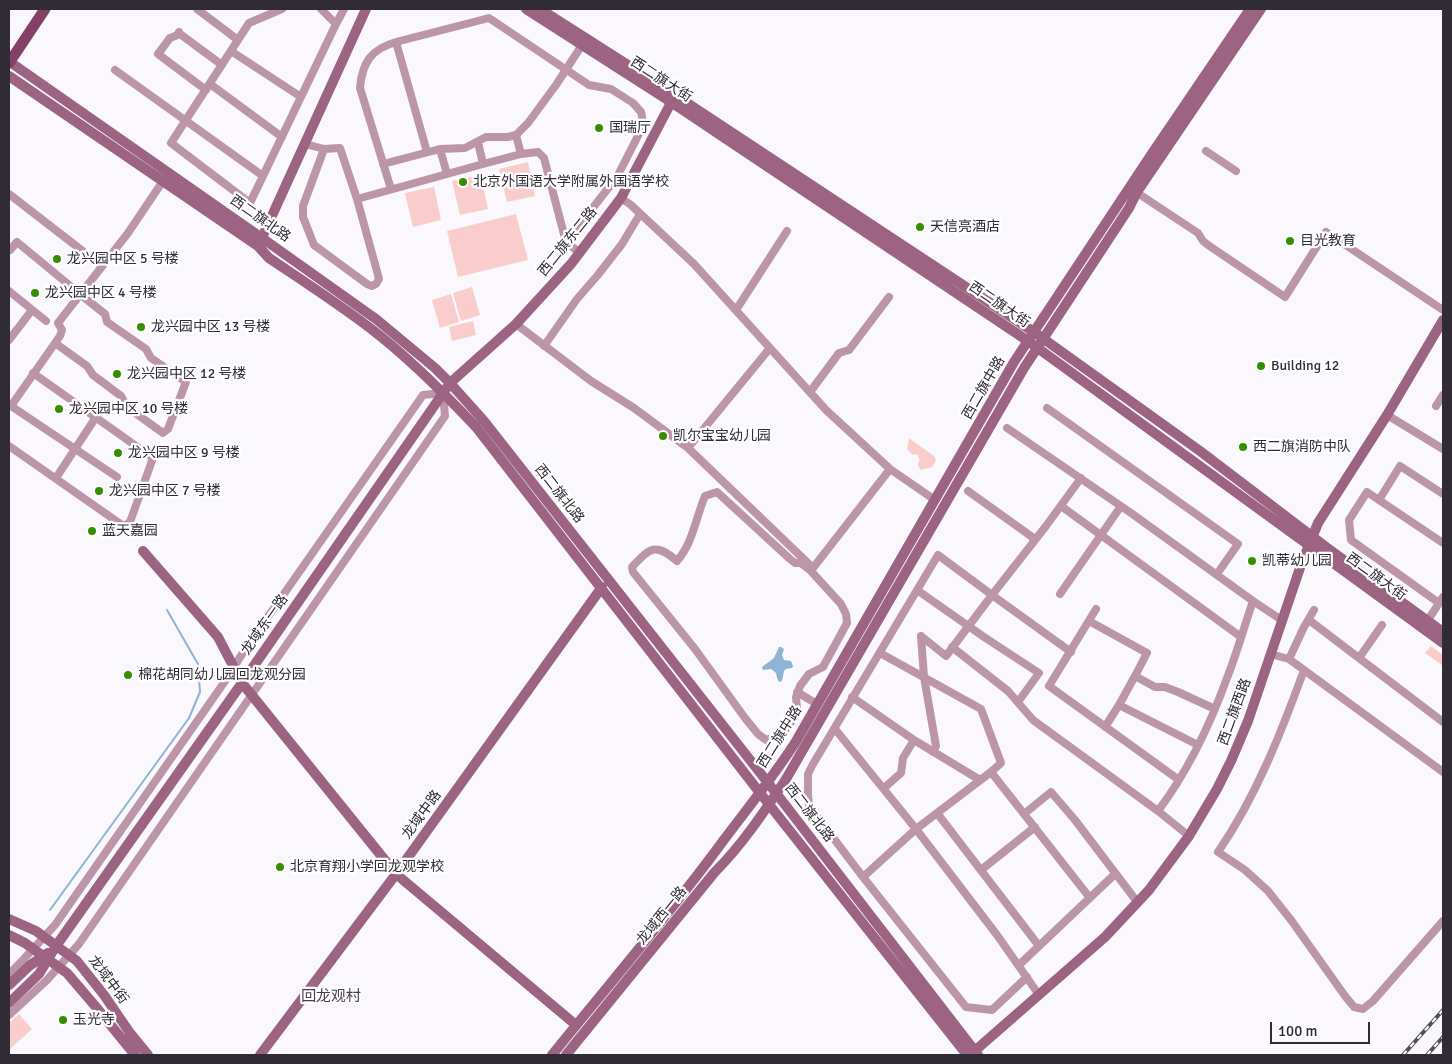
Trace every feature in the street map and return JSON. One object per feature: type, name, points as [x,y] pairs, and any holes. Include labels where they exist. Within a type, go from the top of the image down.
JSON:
[{"type":"main road","points":[[9,62],[45,9]]},
{"type":"main road","points":[[260,242],[366,9]]},
{"type":"main road","name":"西二旗大街","points":[[526,9],[582,45],[673,98]]},
{"type":"main road","name":"西二旗大街","points":[[540,9],[1031,336],[1200,451],[1310,540],[1443,642]]},
{"type":"main road","name":"西二旗中路","points":[[776,793],[786,779],[1040,343],[1129,208],[1133,190],[1250,9]]},
{"type":"main road","name":"西二旗中路","points":[[760,792],[795,743],[1031,336],[1261,9]]},
{"type":"main road","name":"西二旗北路","points":[[9,62],[260,242],[269,258],[370,328],[443,393],[476,427],[770,805],[972,1054]]},
{"type":"main road","name":"西二旗北路","points":[[9,76],[163,181],[260,242],[376,319],[412,348],[450,383],[484,421],[776,793],[972,1054]]},
{"type":"main road","name":"西二旗东二路","points":[[450,383],[516,324],[580,253],[621,198],[673,98]]},
{"type":"main road","name":"西二旗西路","points":[[972,1054],[1105,937],[1160,877],[1189,836],[1217,789],[1248,721],[1310,540],[1320,519],[1387,415],[1443,320]]},
{"type":"main road","name":"龙域东一路","points":[[9,1003],[39,974],[46,958],[242,683],[450,383]]},
{"type":"main road","name":"西二旗大街","points":[[1310,540],[1443,632]]},
{"type":"main road","points":[[143,551],[218,638],[242,683],[396,874],[576,1025]]},
{"type":"main road","name":"龙域中路","points":[[260,1055],[396,874],[602,587]]},
{"type":"main road","name":"龙域西一路","points":[[552,1055],[642,947],[760,792]]},
{"type":"main road","name":"龙域西一路","points":[[566,1055],[729,858],[770,805],[776,793]]},
{"type":"main road","name":"龙域中街","points":[[9,919],[36,931],[77,961],[148,1055]]},
{"type":"main road","name":"龙域中街","points":[[9,936],[25,943],[67,973],[91,1000],[134,1055]]},
{"type":"main road","name":"龙域东一路","points":[[9,985],[29,966],[46,958]]},
{"type":"street","points":[[197,9],[238,40]]},
{"type":"street","points":[[282,9],[270,11],[249,23],[171,144],[250,203],[344,9]]},
{"type":"street","points":[[321,9],[336,24]]},
{"type":"street","points":[[391,189],[360,88],[361,78],[368,60],[384,46],[488,18],[590,85],[611,89],[633,103],[641,112],[644,122],[643,126],[617,177],[566,242]]},
{"type":"street","points":[[222,65],[180,33],[170,38],[158,54],[282,137]]},
{"type":"street","points":[[396,42],[427,152]]},
{"type":"street","points":[[383,164],[440,149],[462,148],[488,137],[510,137],[516,135],[528,123],[582,45]]},
{"type":"street","points":[[231,52],[301,97]]},
{"type":"street","points":[[115,70],[263,176]]},
{"type":"street","points":[[516,135],[521,154]]},
{"type":"street","points":[[478,142],[483,164]]},
{"type":"street","points":[[305,144],[324,149],[340,148],[357,199],[378,275],[379,280],[372,286],[314,245],[303,217],[303,206],[324,149]]},
{"type":"street","points":[[440,149],[447,174]]},
{"type":"street","points":[[1206,150],[1236,171]]},
{"type":"street","points":[[357,199],[521,154],[536,152],[542,156],[566,242],[580,253]]},
{"type":"street","points":[[117,477],[10,405],[60,336],[62,330],[58,323],[128,233],[163,181]]},
{"type":"street","points":[[1133,190],[1198,233],[1208,246],[1285,297],[1326,232],[1443,310]]},
{"type":"street","points":[[9,194],[102,266]]},
{"type":"street","points":[[621,198],[694,264],[826,410],[890,469],[935,500]]},
{"type":"street","points":[[544,346],[577,299],[622,244],[640,214]]},
{"type":"street","points":[[736,310],[787,231]]},
{"type":"street","points":[[9,250],[16,242],[74,289]]},
{"type":"street","points":[[9,291],[46,321]]},
{"type":"street","points":[[55,343],[87,366],[93,375],[122,396],[127,407],[163,433],[168,429],[186,382],[151,358],[146,349],[107,322],[105,314],[81,295]]},
{"type":"street","points":[[810,392],[839,354],[849,350],[889,297]]},
{"type":"street","points":[[9,340],[32,310]]},
{"type":"street","points":[[516,324],[591,381],[634,408],[688,448],[813,568],[890,469]]},
{"type":"street","points":[[688,448],[770,348]]},
{"type":"street","points":[[9,446],[122,525],[130,522],[153,458],[33,373]]},
{"type":"street","points":[[9,974],[55,925],[423,395],[443,393],[445,416],[84,936],[47,980],[9,1015]]},
{"type":"street","points":[[1436,406],[1443,396]]},
{"type":"street","points":[[1047,408],[1238,544],[1217,574]]},
{"type":"street","points":[[1387,415],[1443,449]]},
{"type":"street","points":[[56,478],[96,417]]},
{"type":"street","points":[[1007,428],[1283,621]]},
{"type":"street","points":[[1379,500],[1400,466],[1443,494]]},
{"type":"street","points":[[933,752],[936,746],[924,677],[921,636],[946,656],[1081,478]]},
{"type":"street","points":[[968,491],[1035,539]]},
{"type":"street","points":[[717,492],[721,495],[790,559],[796,563],[801,563],[810,570],[844,609],[847,623],[823,667],[809,674],[803,680],[797,692],[797,709],[792,721],[781,735],[766,740],[758,734],[745,718],[695,649],[633,572],[632,567],[645,554],[654,549],[660,549],[677,561],[688,543],[705,496],[717,492]]},
{"type":"street","points":[[1428,620],[1442,599],[1351,540],[1349,520],[1367,492],[1443,543]]},
{"type":"street","points":[[1061,506],[1241,637]]},
{"type":"street","points":[[1060,594],[1121,506]]},
{"type":"street","points":[[1027,977],[992,1010],[966,1007],[863,877],[810,806],[808,774],[852,697],[938,556],[1071,652]]},
{"type":"street","points":[[917,590],[1039,673],[1018,702]]},
{"type":"street","points":[[1158,811],[1198,745],[1215,709],[1228,677],[1253,601]]},
{"type":"street","points":[[1096,609],[1049,686],[1178,780]]},
{"type":"street","points":[[1289,659],[1314,610]]},
{"type":"street","points":[[1309,620],[1443,722]]},
{"type":"street","points":[[1089,621],[1147,653],[1105,727]]},
{"type":"street","points":[[1359,658],[1382,626]]},
{"type":"street","points":[[952,647],[1008,690],[1033,720],[1158,811],[1189,836]]},
{"type":"street","points":[[863,877],[916,829],[1001,763],[981,709],[880,653]]},
{"type":"street","points":[[1270,654],[1289,659],[1443,772]]},
{"type":"street","points":[[1304,670],[1286,720],[1268,760],[1235,824],[1218,852],[1245,870],[1268,891],[1354,1007],[1363,1009],[1373,1001],[1443,921]]},
{"type":"street","points":[[1135,676],[1155,687],[1165,687],[1215,709]]},
{"type":"street","points":[[797,692],[817,704]]},
{"type":"street","points":[[852,697],[914,740],[980,780]]},
{"type":"street","points":[[1119,705],[1198,745]]},
{"type":"street","points":[[835,728],[916,829],[1040,995]]},
{"type":"street","points":[[884,788],[901,772],[903,758],[914,740]]},
{"type":"street","points":[[991,772],[1090,898]]},
{"type":"street","points":[[1024,814],[1051,792],[1075,820],[1138,903]]},
{"type":"street","points":[[937,813],[1039,946]]},
{"type":"street","points":[[981,870],[1035,827]]},
{"type":"street","points":[[1019,965],[1115,874]]},
{"type":"shaded area","points":[[528,162],[535,196],[507,202],[499,169]]},
{"type":"shaded area","points":[[481,175],[488,209],[460,215],[452,181]]},
{"type":"shaded area","points":[[434,187],[441,220],[413,227],[405,193]]},
{"type":"shaded area","points":[[516,214],[528,260],[458,277],[447,231]]},
{"type":"shaded area","points":[[472,287],[480,315],[461,321],[453,293]]},
{"type":"shaded area","points":[[451,294],[459,322],[440,328],[432,300]]},
{"type":"shaded area","points":[[473,321],[476,335],[452,341],[449,327]]},
{"type":"shaded area","points":[[909,438],[934,456],[936,460],[932,467],[921,470],[918,466],[920,461],[917,454],[913,455],[907,449]]},
{"type":"shaded area","points":[[1431,646],[1443,655],[1443,666],[1425,653]]},
{"type":"shaded area","points":[[19,1014],[32,1029],[9,1050],[9,1023]]},
{"type":"water","points":[[779,647],[784,649],[782,655],[784,660],[791,661],[793,666],[784,671],[782,681],[779,682],[776,673],[771,669],[763,670],[762,667],[774,658]]},
{"type":"waterway","points":[[50,910],[189,718],[200,692],[198,664],[167,610]]},
{"type":"railway","points":[[1403,1055],[1443,1010]]},
{"type":"railway","points":[[1427,1055],[1443,1037]]},
{"type":"place","name":"国瑞厅","points":[[599,128]]},
{"type":"place","name":"北京外国语大学附属外国语学校","points":[[463,182]]},
{"type":"place","name":"天信亮酒店","points":[[920,227]]},
{"type":"place","name":"目光教育","points":[[1290,241]]},
{"type":"place","name":"龙兴园中区 5 号楼","points":[[57,259]]},
{"type":"place","name":"龙兴园中区 4 号楼","points":[[35,293]]},
{"type":"place","name":"龙兴园中区 13 号楼","points":[[141,327]]},
{"type":"place","name":"Building 12","points":[[1261,366]]},
{"type":"place","name":"龙兴园中区 12 号楼","points":[[117,374]]},
{"type":"place","name":"龙兴园中区 10 号楼","points":[[59,409]]},
{"type":"place","name":"凯尔宝宝幼儿园","points":[[663,436]]},
{"type":"place","name":"西二旗消防中队","points":[[1243,447]]},
{"type":"place","name":"龙兴园中区 9 号楼","points":[[118,453]]},
{"type":"place","name":"龙兴园中区 7 号楼","points":[[99,491]]},
{"type":"place","name":"蓝天嘉园","points":[[92,531]]},
{"type":"place","name":"凯蒂幼儿园","points":[[1252,561]]},
{"type":"place","name":"棉花胡同幼儿园回龙观分园","points":[[128,675]]},
{"type":"place","name":"北京育翔小学回龙观学校","points":[[280,867]]},
{"type":"place","name":"玉光寺","points":[[63,1020]]},
{"type":"district","name":"回龙观村","points":[[331,997]]}]
